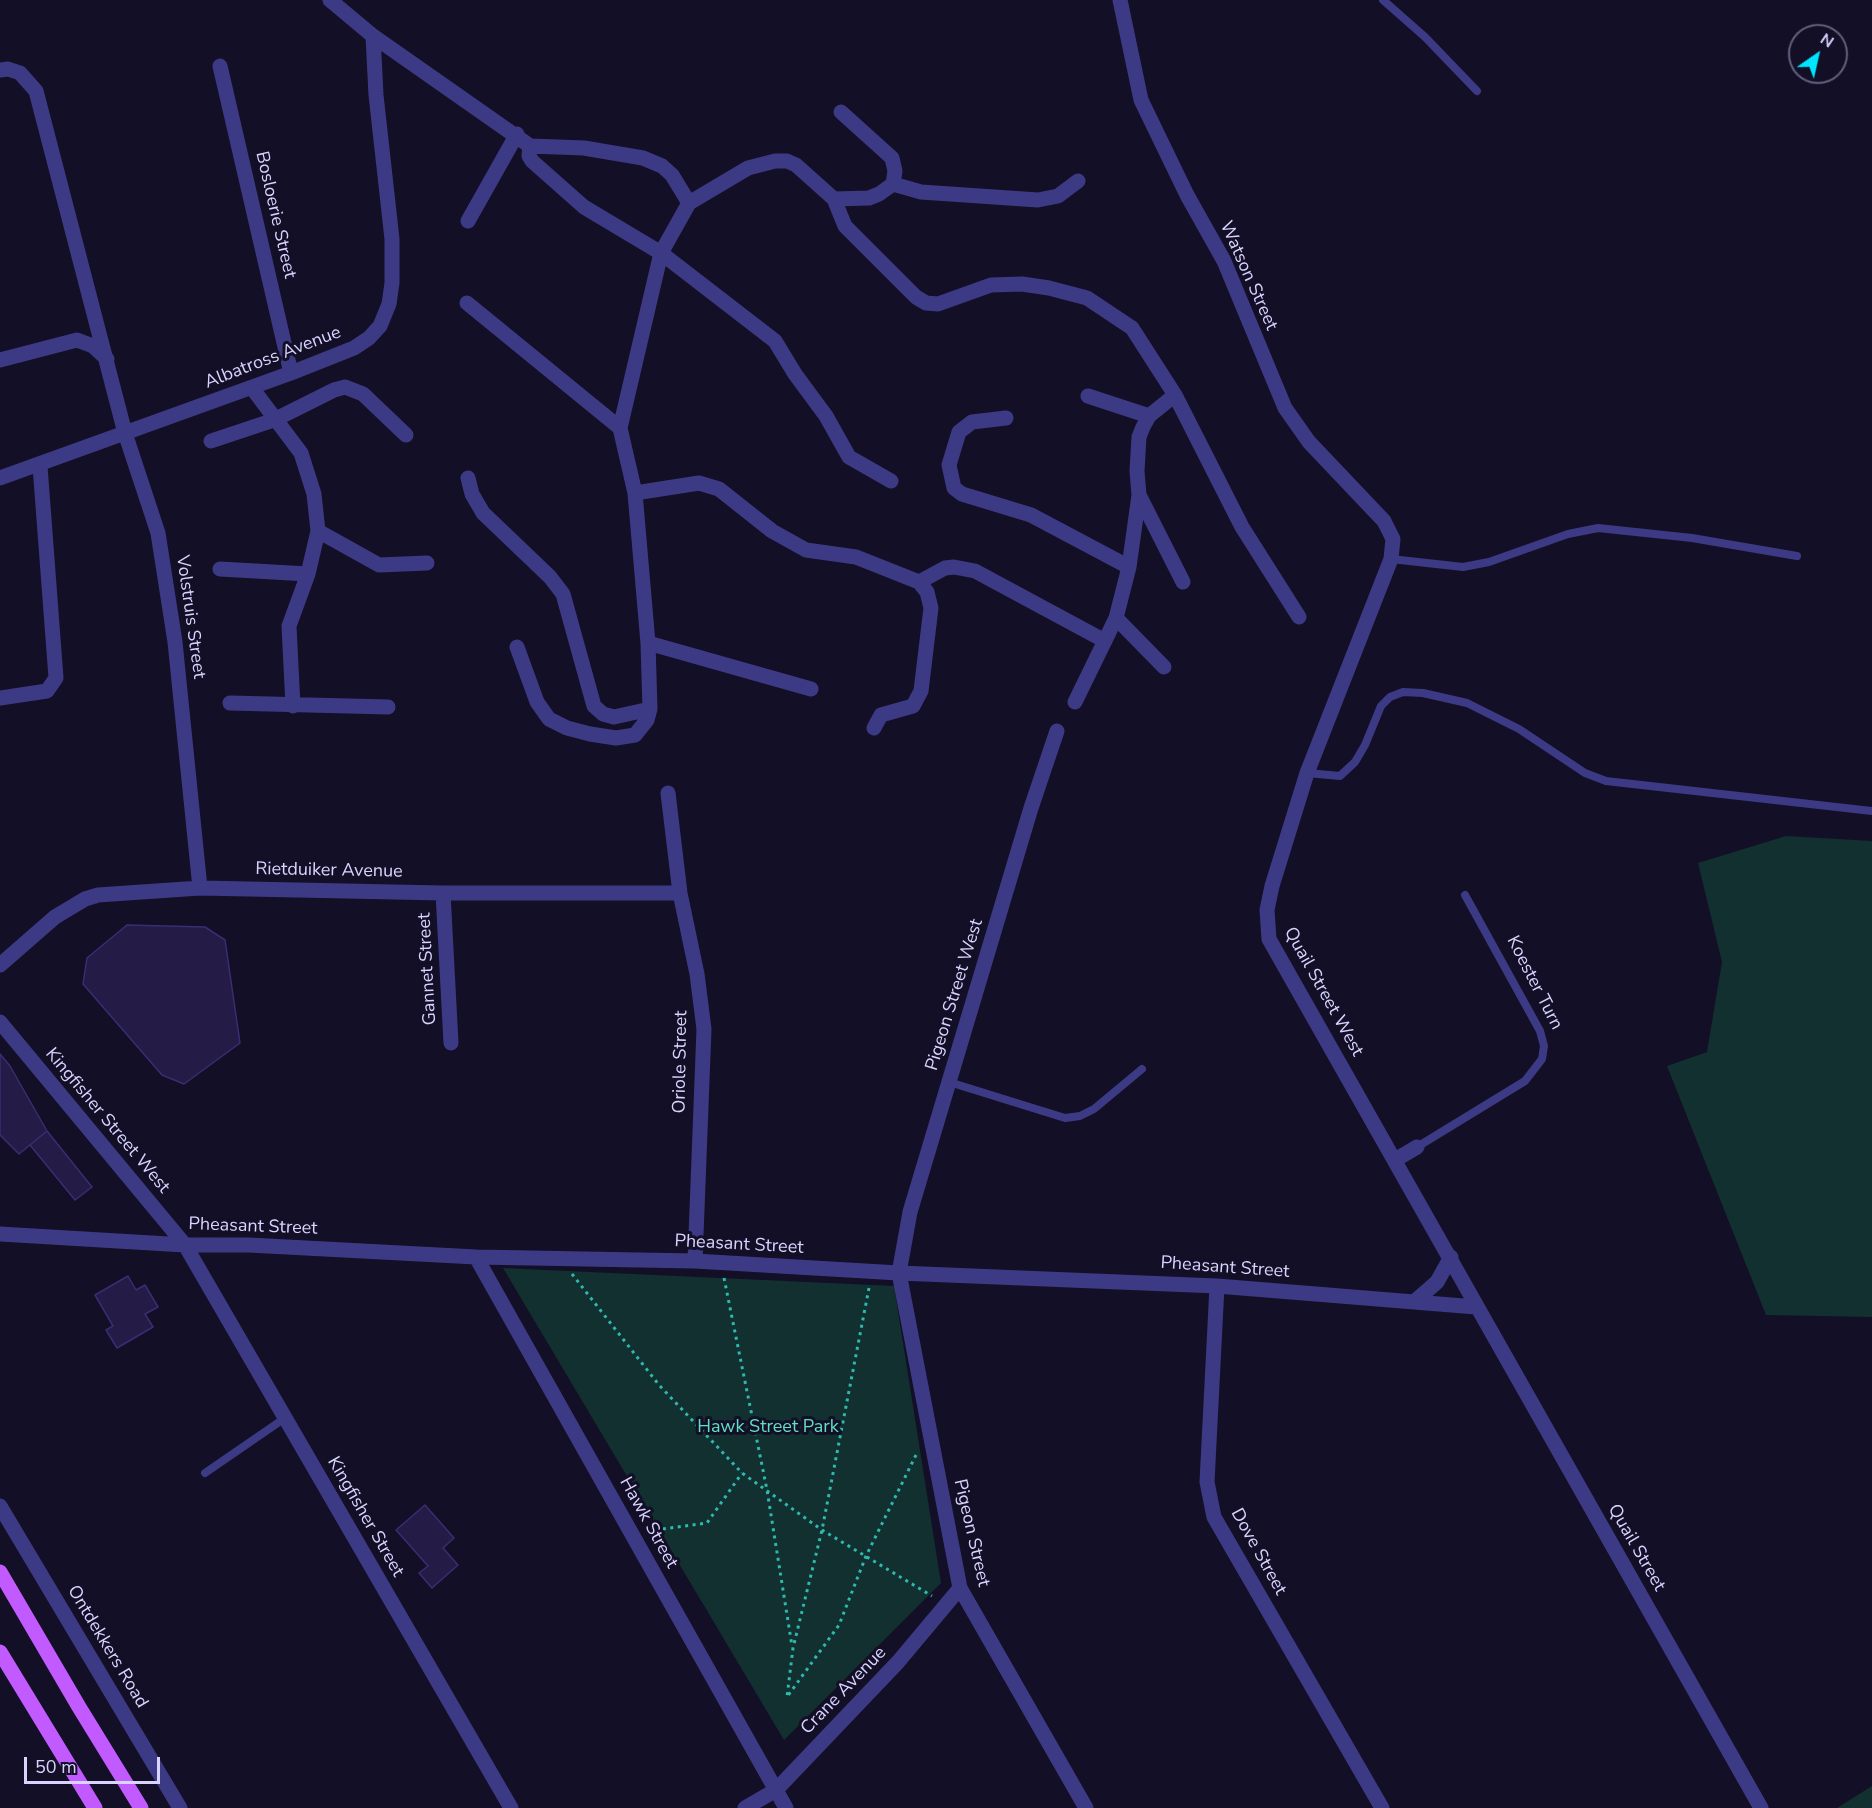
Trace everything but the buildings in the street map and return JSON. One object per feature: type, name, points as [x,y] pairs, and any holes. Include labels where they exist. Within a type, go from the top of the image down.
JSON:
[{"type":"main road","points":[[0,1572],[78,1707],[141,1808]]},
{"type":"main road","points":[[0,1653],[95,1808]]},
{"type":"main road","points":[[78,1781],[89,1808]]},
{"type":"street","points":[[330,0],[373,36],[517,134],[530,146],[584,148],[643,158],[662,166],[672,175],[688,203]]},
{"type":"street","name":"Watson Street","points":[[1125,2],[1141,100],[1224,261],[1285,408],[1309,442],[1384,520],[1394,539]]},
{"type":"street","name":"Albatross Avenue","points":[[0,478],[40,466],[291,374],[354,348],[369,338],[380,326],[388,304],[392,239],[376,95],[373,36]]},
{"type":"street","name":"Bosloerie Street","points":[[220,66],[291,374]]},
{"type":"street","name":"Volstruis Street","points":[[7,70],[25,77],[36,91],[125,433],[158,532],[175,642],[200,888]]},
{"type":"street","points":[[840,112],[892,158],[893,184]]},
{"type":"street","points":[[468,221],[517,134]]},
{"type":"street","points":[[530,146],[529,156],[532,161],[577,201],[615,228],[661,253],[775,341],[826,416],[849,457],[891,481]]},
{"type":"street","points":[[517,647],[537,702],[549,719],[558,725],[590,734],[631,738],[644,726],[650,709],[648,643],[635,493],[620,428],[639,339],[661,253],[688,203],[748,168],[775,161],[787,161],[796,165],[834,199],[845,226],[916,297],[926,303],[938,304],[978,287],[1005,283],[1049,288],[1087,298],[1132,328],[1175,395],[1242,527],[1299,617]]},
{"type":"street","points":[[834,199],[869,198],[893,184],[921,192],[1038,200],[1058,196],[1078,181]]},
{"type":"street","points":[[467,303],[620,428]]},
{"type":"street","points":[[0,360],[77,340],[93,346],[107,359]]},
{"type":"street","points":[[210,441],[274,420],[334,390],[345,387],[363,394],[406,435]]},
{"type":"street","points":[[252,388],[307,464],[318,531],[308,574],[289,626],[293,706]]},
{"type":"street","points":[[1075,702],[1116,618],[1129,567],[1139,495],[1137,471],[1139,437],[1149,416],[1175,395]]},
{"type":"street","points":[[1088,396],[1149,416]]},
{"type":"street","points":[[1006,418],[972,422],[959,432],[950,465],[954,488],[965,496],[1031,515],[1129,567]]},
{"type":"street","points":[[0,698],[47,691],[56,678],[40,466]]},
{"type":"street","points":[[468,478],[472,494],[483,513],[550,577],[563,594],[594,706],[603,714],[615,717],[650,709]]},
{"type":"street","points":[[635,493],[699,483],[714,486],[795,546],[806,550],[856,557],[919,582],[927,592],[931,608],[921,691],[913,706],[881,715],[874,728]]},
{"type":"street","points":[[1139,495],[1183,582]]},
{"type":"street","points":[[318,531],[379,565],[427,563]]},
{"type":"street","name":"Quail Street West","points":[[1394,539],[1391,559],[1307,774],[1272,886],[1267,910],[1269,939],[1451,1257],[1476,1307]]},
{"type":"street","points":[[919,582],[945,568],[954,567],[975,571],[1106,641]]},
{"type":"street","points":[[220,568],[308,574]]},
{"type":"street","points":[[1116,618],[1164,667]]},
{"type":"street","points":[[648,643],[811,688]]},
{"type":"street","points":[[230,703],[388,707]]},
{"type":"street","name":"Pigeon Street West","points":[[899,1273],[910,1212],[1031,808],[1058,731]]},
{"type":"street","name":"Oriole Street","points":[[668,793],[680,893],[697,974],[704,1029],[695,1261]]},
{"type":"street","name":"Rietduiker Avenue","points":[[0,965],[55,917],[85,899],[98,895],[200,888],[442,893],[680,893]]},
{"type":"street","name":"Gannet Street","points":[[442,893],[451,1043]]},
{"type":"street","name":"Kingfisher Street West","points":[[0,1022],[185,1245]]},
{"type":"street","name":"Koester Turn","points":[[1395,1160],[1417,1147]]},
{"type":"street","name":"Pheasant Street","points":[[0,1234],[185,1245],[249,1245],[476,1257],[695,1261],[873,1272],[1217,1286],[1476,1307]]},
{"type":"street","name":"Kingfisher Street","points":[[185,1245],[511,1808]]},
{"type":"street","name":"Hawk Street","points":[[476,1257],[786,1808]]},
{"type":"street","points":[[1414,1302],[1437,1282],[1451,1257]]},
{"type":"street","name":"Pigeon Street","points":[[899,1273],[960,1588],[1086,1808]]},
{"type":"street","name":"Dove Street","points":[[1217,1286],[1208,1482],[1214,1517],[1382,1808]]},
{"type":"street","name":"Quail Street","points":[[1476,1307],[1761,1808]]},
{"type":"street","name":"Ontdekkers Road","points":[[0,1506],[180,1808]]},
{"type":"street","name":"Crane Avenue","points":[[745,1808],[776,1790],[898,1662],[960,1588]]},
{"type":"lane","points":[[1383,0],[1425,37],[1477,91]]},
{"type":"lane","points":[[1391,559],[1463,567],[1489,562],[1568,534],[1598,528],[1692,538],[1797,555]]},
{"type":"lane","points":[[1307,774],[1340,776],[1355,762],[1365,745],[1381,706],[1390,697],[1403,692],[1423,693],[1467,703],[1533,738],[1585,773],[1606,781],[1872,811]]},
{"type":"lane","name":"Koester Turn","points":[[1417,1147],[1525,1081],[1542,1059],[1544,1046],[1540,1031],[1465,895]]},
{"type":"lane","points":[[949,1082],[1065,1118],[1080,1116],[1094,1109],[1142,1069]]},
{"type":"lane","points":[[205,1473],[285,1418]]},
{"type":"path","points":[[559,1258],[659,1385],[742,1473],[822,1530],[946,1605]]},
{"type":"path","points":[[721,1263],[767,1490],[793,1648]]},
{"type":"path","points":[[873,1272],[822,1530],[793,1648],[787,1697],[839,1625],[866,1556],[929,1429]]},
{"type":"path","points":[[631,1533],[707,1523],[742,1473]]},
{"type":"green space","points":[[1786,836],[1872,841],[1872,1317],[1766,1315],[1667,1066],[1707,1052],[1722,962],[1698,863]]},
{"type":"green space","name":"Hawk Street Park","points":[[503,1268],[894,1286],[941,1583],[784,1740]]},
{"type":"green space","points":[[1872,1786],[1872,1808],[1837,1808]]}]
